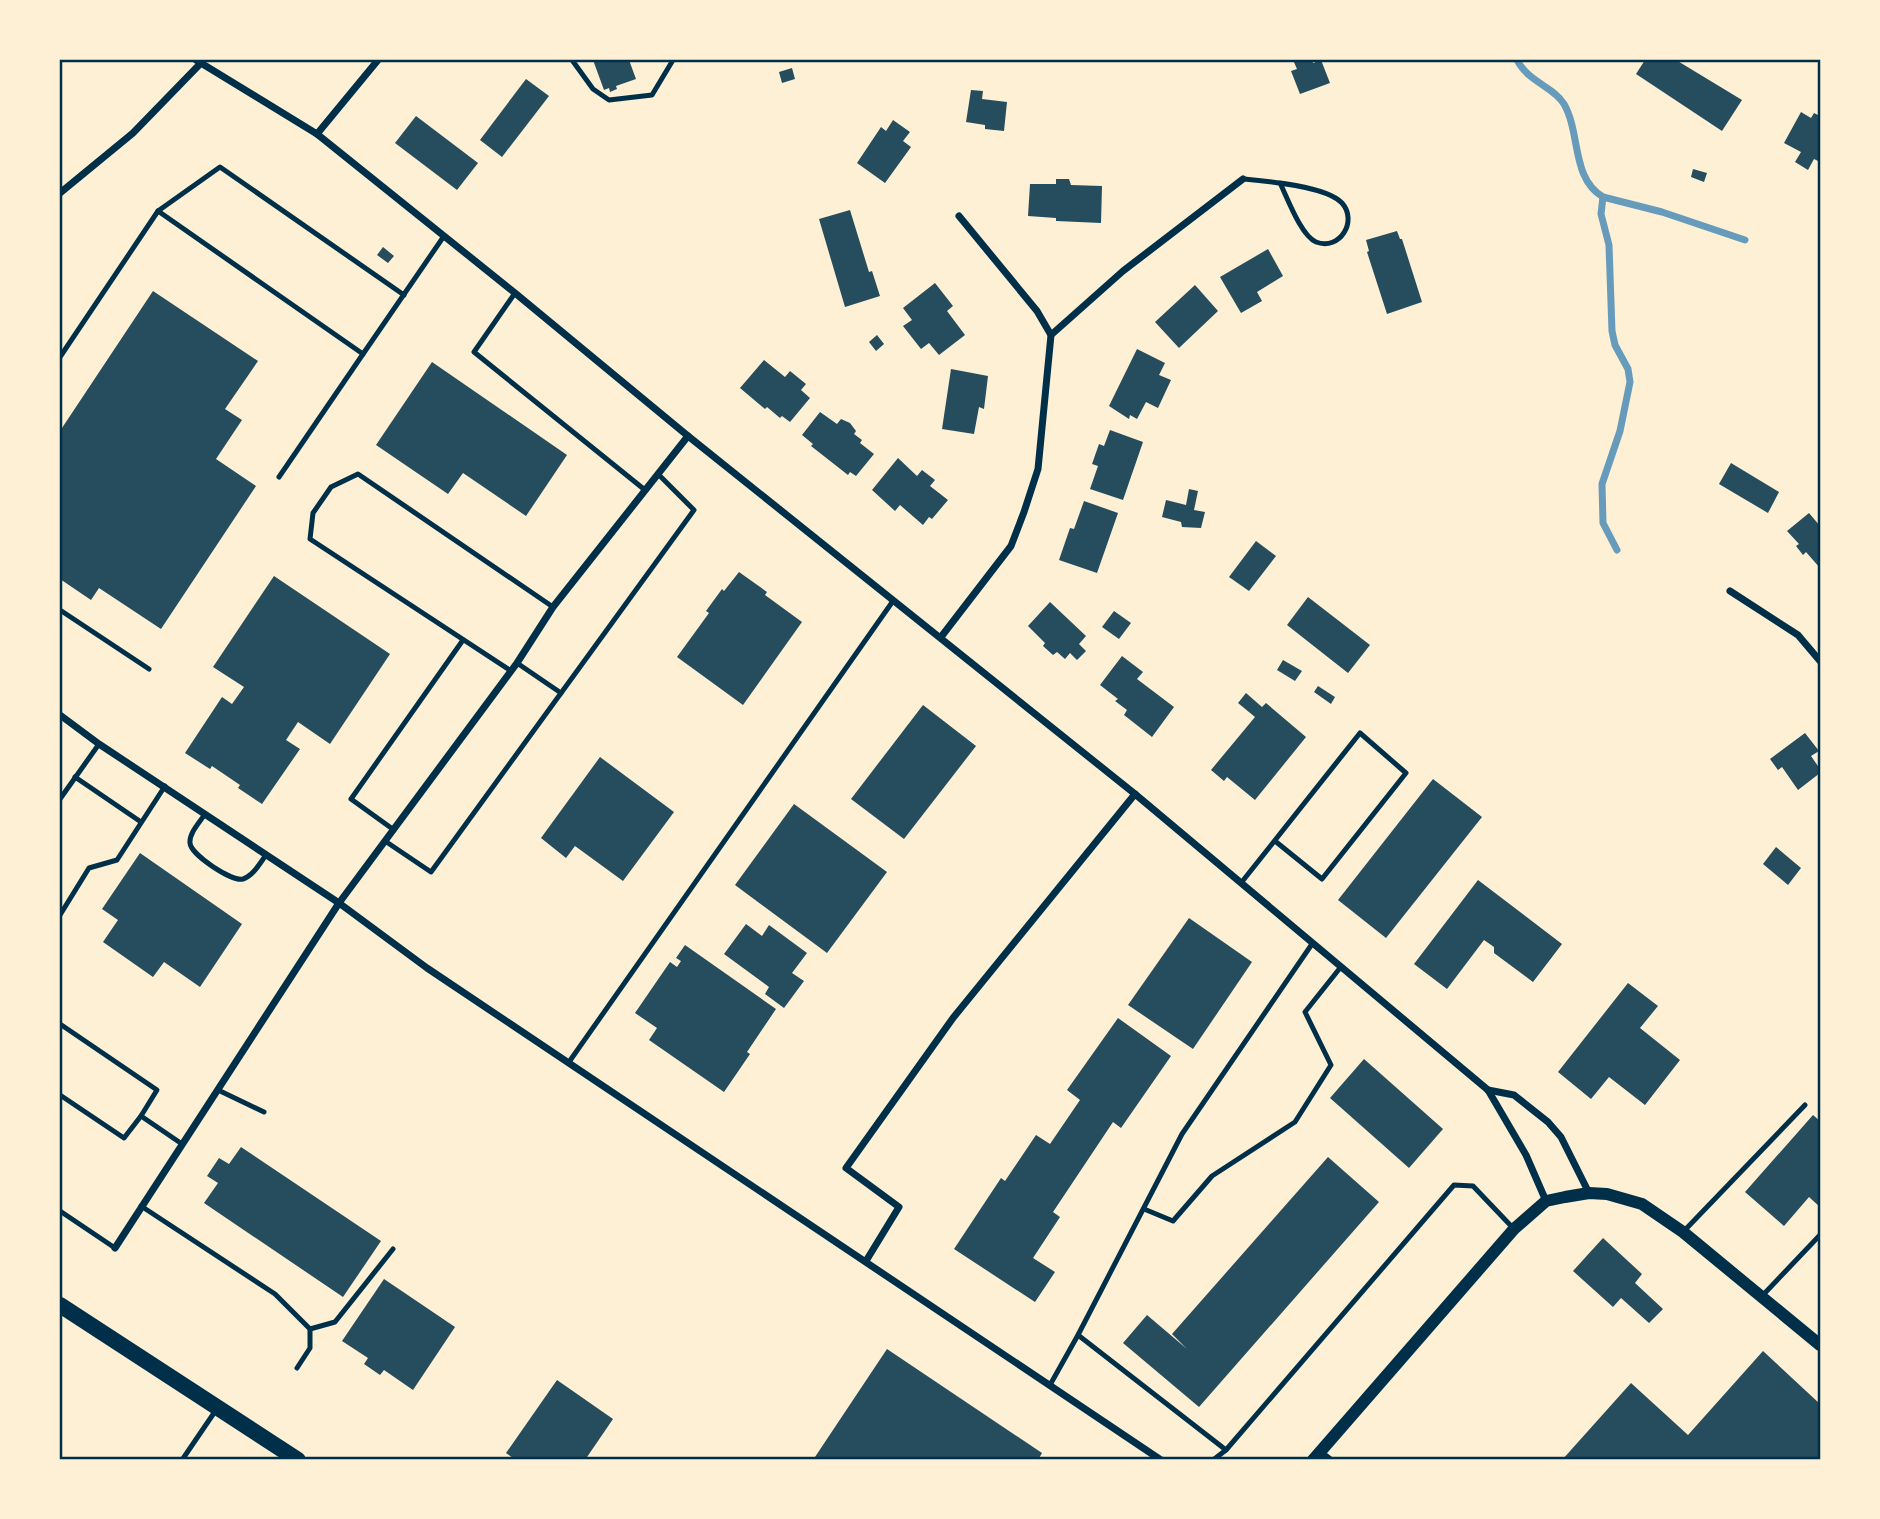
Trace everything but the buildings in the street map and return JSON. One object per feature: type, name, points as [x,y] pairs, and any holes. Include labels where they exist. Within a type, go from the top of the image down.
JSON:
[{"type":"main road","points":[[60,1305],[218,1407],[289,1457]]},
{"type":"street","points":[[317,134],[378,60]]},
{"type":"street","points":[[60,193],[132,133],[198,62],[317,134],[1135,794],[1488,1090],[1526,1156],[1546,1201]]},
{"type":"street","points":[[1052,335],[1123,271],[1243,179]]},
{"type":"street","points":[[941,637],[1011,545],[1024,512],[1038,469],[1052,335],[1037,311],[959,216]]},
{"type":"street","points":[[115,1248],[339,903],[517,663],[554,607],[688,436]]},
{"type":"street","points":[[1730,591],[1798,635],[1821,661]]},
{"type":"street","points":[[60,715],[99,744],[339,903],[427,968],[1161,1460]]},
{"type":"street","points":[[866,1261],[899,1207],[846,1168],[953,1018],[1135,794]]},
{"type":"street","points":[[1488,1090],[1514,1095],[1548,1122],[1561,1137],[1588,1193]]},
{"type":"street","points":[[1317,1455],[1514,1229],[1546,1201],[1588,1193],[1607,1194],[1642,1204],[1683,1232],[1821,1345]]},
{"type":"lane","points":[[572,60],[593,89],[609,100],[653,95],[673,60]]},
{"type":"lane","points":[[60,357],[158,211],[220,167],[404,295]]},
{"type":"lane","points":[[1243,179],[1280,183],[1322,193],[1341,201],[1348,214],[1348,226],[1342,238],[1331,243],[1315,242],[1303,230],[1280,183]]},
{"type":"lane","points":[[158,211],[363,354]]},
{"type":"lane","points":[[279,477],[444,236]]},
{"type":"lane","points":[[515,293],[474,352],[645,490]]},
{"type":"lane","points":[[511,671],[310,539],[313,513],[331,487],[358,474],[554,607]]},
{"type":"lane","points":[[385,841],[431,872],[694,510],[658,474]]},
{"type":"lane","points":[[569,1062],[894,601]]},
{"type":"lane","points":[[60,610],[149,669]]},
{"type":"lane","points":[[394,830],[351,799],[463,640]]},
{"type":"lane","points":[[517,663],[561,694]]},
{"type":"lane","points":[[1241,883],[1360,733],[1406,773],[1322,879],[1275,841]]},
{"type":"lane","points":[[60,799],[99,744]]},
{"type":"lane","points":[[75,777],[141,822]]},
{"type":"lane","points":[[60,915],[89,868],[117,859],[165,786]]},
{"type":"lane","points":[[205,814],[191,835],[190,844],[193,852],[206,862],[238,880],[253,873],[266,855]]},
{"type":"lane","points":[[1050,1385],[1182,1134],[1312,944]]},
{"type":"lane","points":[[1144,1209],[1173,1221],[1212,1176],[1295,1122],[1331,1065],[1305,1012],[1340,968]]},
{"type":"lane","points":[[60,1024],[158,1090],[124,1138],[60,1095]]},
{"type":"lane","points":[[218,1090],[264,1112]]},
{"type":"lane","points":[[1683,1232],[1805,1105]]},
{"type":"lane","points":[[141,1116],[182,1144]]},
{"type":"lane","points":[[1213,1460],[1226,1450],[1454,1185],[1473,1186],[1514,1229]]},
{"type":"lane","points":[[141,1206],[275,1294],[310,1329],[310,1348],[297,1368]]},
{"type":"lane","points":[[60,1211],[115,1248]]},
{"type":"lane","points":[[1761,1297],[1821,1235]]},
{"type":"lane","points":[[310,1329],[335,1322],[393,1250]]},
{"type":"lane","points":[[1078,1335],[1226,1450]]},
{"type":"lane","points":[[182,1460],[218,1407]]},
{"type":"lane","points":[[1317,1455],[1332,1460]]},
{"type":"waterway","points":[[1517,60],[1528,74],[1564,104],[1586,179],[1603,197],[1662,212],[1745,240]]},
{"type":"waterway","points":[[1603,197],[1601,214],[1609,245],[1612,331],[1615,345],[1628,369],[1630,382],[1620,431],[1602,484],[1603,523],[1617,550]]}]
